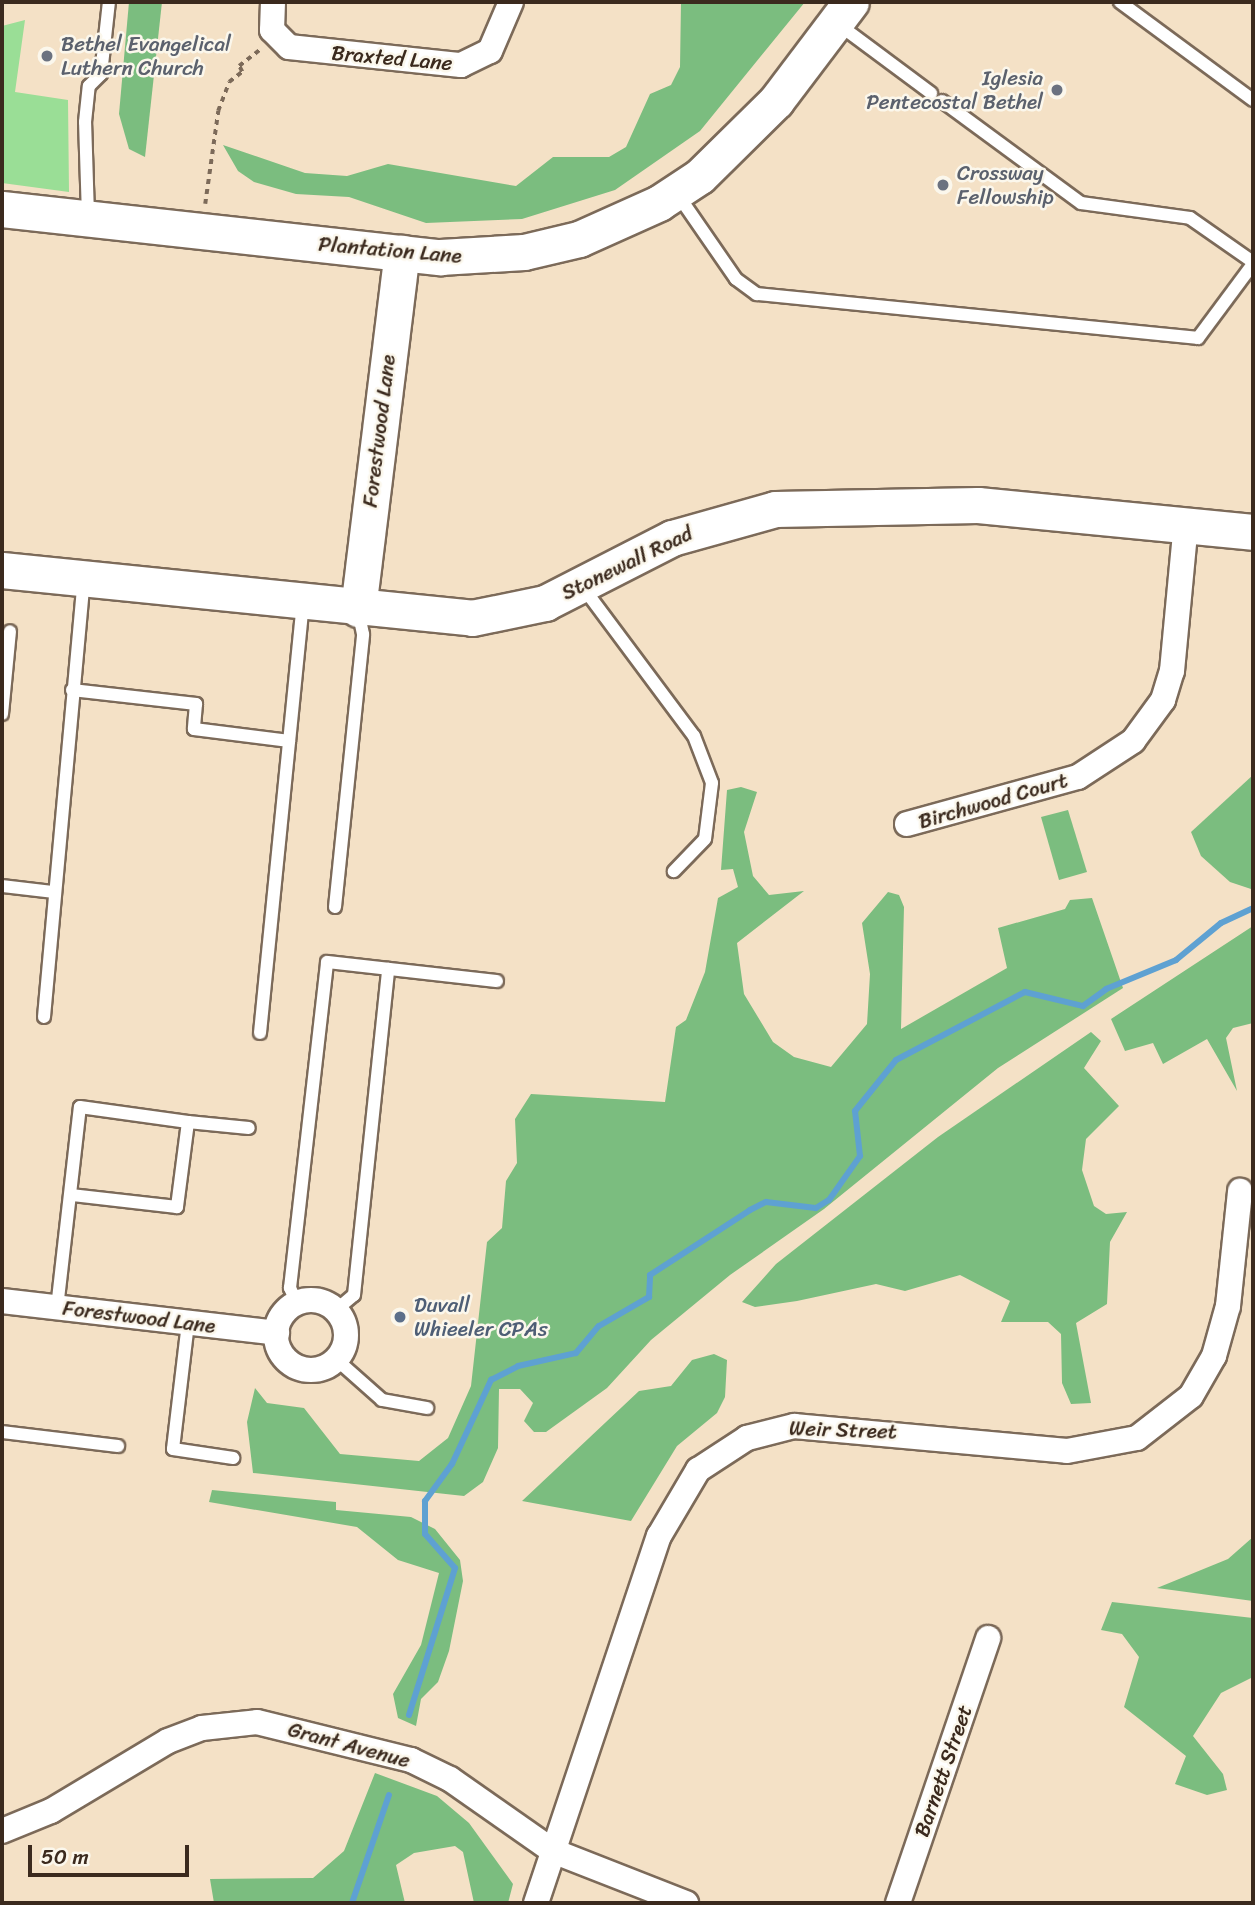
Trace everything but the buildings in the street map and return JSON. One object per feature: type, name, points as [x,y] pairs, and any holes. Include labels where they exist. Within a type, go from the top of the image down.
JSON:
[{"type":"street","points":[[273,2],[270,18],[277,37]]},
{"type":"street","name":"Braxted Lane","points":[[277,37],[289,47],[461,65],[490,51],[511,2]]},
{"type":"street","name":"Plantation Lane","points":[[2,209],[402,253],[477,257],[524,252],[607,230],[676,192],[748,133],[843,12]]},
{"type":"street","name":"Forestwood Lane","points":[[358,609],[402,253]]},
{"type":"street","name":"Stonewall Road","points":[[2,570],[358,609],[472,618],[545,603],[672,538],[775,509],[978,505],[1253,532]]},
{"type":"street","name":"Birchwood Court","points":[[907,824],[1078,777],[1133,741],[1163,700],[1172,671],[1186,524]]},
{"type":"street","name":"Weir Street","points":[[536,1903],[659,1536],[698,1470],[747,1438],[794,1426],[1067,1451],[1137,1438],[1191,1395],[1217,1347],[1240,1191]]},
{"type":"street","points":[[318,1300],[336,1310],[346,1335],[337,1360],[313,1370],[295,1366],[282,1354],[277,1333],[284,1313],[297,1303],[318,1300]]},
{"type":"street","name":"Forestwood Lane","points":[[2,1301],[277,1333]]},
{"type":"street","name":"Barnett Street","points":[[898,1903],[988,1638]]},
{"type":"street","name":"Grant Avenue","points":[[2,1831],[51,1811],[168,1741],[202,1728],[257,1722],[411,1760],[461,1786],[553,1851],[686,1903]]},
{"type":"lane","points":[[88,218],[85,122],[89,86],[101,75],[108,2]]},
{"type":"lane","points":[[1121,2],[1253,100]]},
{"type":"lane","points":[[843,12],[930,93]]},
{"type":"lane","points":[[676,192],[736,279],[757,294],[1198,338],[1253,263],[1190,218],[1081,203],[942,101]]},
{"type":"lane","points":[[44,1017],[53,892],[84,579]]},
{"type":"lane","points":[[582,586],[694,736],[712,783],[705,839],[674,871]]},
{"type":"lane","points":[[260,1033],[303,602]]},
{"type":"lane","points":[[335,906],[363,634],[358,609]]},
{"type":"lane","points":[[2,714],[10,631]]},
{"type":"lane","points":[[72,690],[196,704],[194,729],[289,741]]},
{"type":"lane","points":[[2,886],[53,892]]},
{"type":"lane","points":[[297,1303],[290,1288],[327,962],[497,981]]},
{"type":"lane","points":[[336,1310],[354,1295],[387,969]]},
{"type":"lane","points":[[57,1308],[80,1107],[249,1128]]},
{"type":"lane","points":[[71,1195],[177,1207],[188,1122]]},
{"type":"lane","points":[[188,1323],[173,1449],[233,1458]]},
{"type":"lane","points":[[337,1360],[382,1400],[427,1408]]},
{"type":"lane","points":[[2,1432],[118,1446]]},
{"type":"path","points":[[202,231],[211,135],[225,92],[242,72],[239,66],[277,37]]},
{"type":"green space","points":[[129,2],[162,2],[145,157],[129,149],[119,114]]},
{"type":"green space","points":[[681,2],[805,2],[700,131],[615,190],[522,219],[426,223],[349,197],[296,194],[254,182],[238,171],[223,145],[305,173],[347,176],[388,164],[516,186],[553,157],[609,157],[626,147],[650,94],[671,85],[680,67]]},
{"type":"green space","points":[[25,20],[15,92],[68,100],[69,192],[2,183],[2,26]]},
{"type":"green space","points":[[1253,775],[1251,889],[1230,882],[1201,856],[1191,832]]},
{"type":"green space","points":[[741,787],[757,792],[744,832],[753,876],[769,895],[804,891],[737,943],[744,994],[773,1042],[794,1057],[831,1067],[867,1024],[870,974],[862,923],[888,892],[899,895],[904,907],[901,1029],[1007,968],[998,928],[1065,909],[1070,900],[1092,898],[1123,988],[998,1068],[824,1209],[730,1275],[651,1340],[607,1388],[546,1432],[534,1432],[524,1421],[533,1403],[520,1389],[499,1389],[498,1448],[483,1482],[464,1496],[253,1473],[247,1422],[255,1388],[267,1403],[304,1408],[340,1454],[419,1461],[448,1438],[471,1386],[487,1242],[502,1228],[506,1181],[517,1163],[515,1119],[531,1094],[665,1102],[676,1027],[686,1020],[705,972],[718,898],[738,887],[733,869],[721,870],[727,790]]},
{"type":"green space","points":[[1068,810],[1087,872],[1059,880],[1041,817]]},
{"type":"green space","points":[[1253,926],[1253,1023],[1233,1028],[1226,1038],[1237,1091],[1207,1039],[1163,1064],[1153,1043],[1125,1051],[1111,1019]]},
{"type":"green space","points":[[1091,1032],[1101,1041],[1084,1068],[1119,1106],[1086,1139],[1082,1170],[1094,1206],[1106,1214],[1127,1212],[1110,1242],[1107,1304],[1076,1323],[1091,1403],[1071,1404],[1062,1383],[1061,1334],[1048,1322],[1001,1322],[1010,1301],[960,1275],[905,1291],[876,1284],[755,1307],[742,1302],[776,1264],[938,1137]]},
{"type":"green space","points":[[714,1354],[727,1360],[725,1397],[717,1413],[677,1446],[631,1521],[522,1501],[639,1391],[671,1386],[692,1360]]},
{"type":"green space","points":[[212,1490],[336,1502],[336,1510],[411,1517],[435,1529],[460,1560],[463,1581],[449,1651],[438,1682],[421,1699],[416,1726],[398,1718],[393,1694],[421,1645],[439,1573],[398,1560],[357,1527],[209,1502]]},
{"type":"green space","points":[[1253,1537],[1253,1601],[1157,1588],[1228,1559]]},
{"type":"green space","points":[[1112,1602],[1253,1618],[1253,1677],[1221,1693],[1193,1736],[1223,1774],[1227,1790],[1207,1795],[1175,1784],[1186,1756],[1124,1707],[1139,1657],[1122,1634],[1101,1630]]},
{"type":"green space","points":[[375,1773],[437,1796],[469,1823],[513,1884],[508,1903],[474,1903],[463,1852],[455,1846],[414,1853],[396,1865],[405,1903],[214,1903],[210,1879],[313,1878],[344,1851]]},
{"type":"waterway","points":[[409,1715],[455,1568],[425,1534],[425,1501],[452,1464],[491,1380],[518,1366],[576,1353],[599,1326],[649,1297],[650,1275],[750,1210],[766,1202],[816,1208],[829,1200],[860,1156],[855,1111],[896,1060],[1025,992],[1083,1006],[1106,989],[1176,960],[1221,923],[1253,908]]},
{"type":"waterway","points":[[352,1903],[389,1795]]},
{"type":"place","name":"Bethel Evangelical Luthern Church","points":[[47,56]]},
{"type":"place","name":"Iglesia Pentecostal Bethel","points":[[1057,90]]},
{"type":"place","name":"Crossway Fellowship","points":[[943,185]]},
{"type":"place","name":"Duvall Whieeler CPAs","points":[[400,1317]]}]
